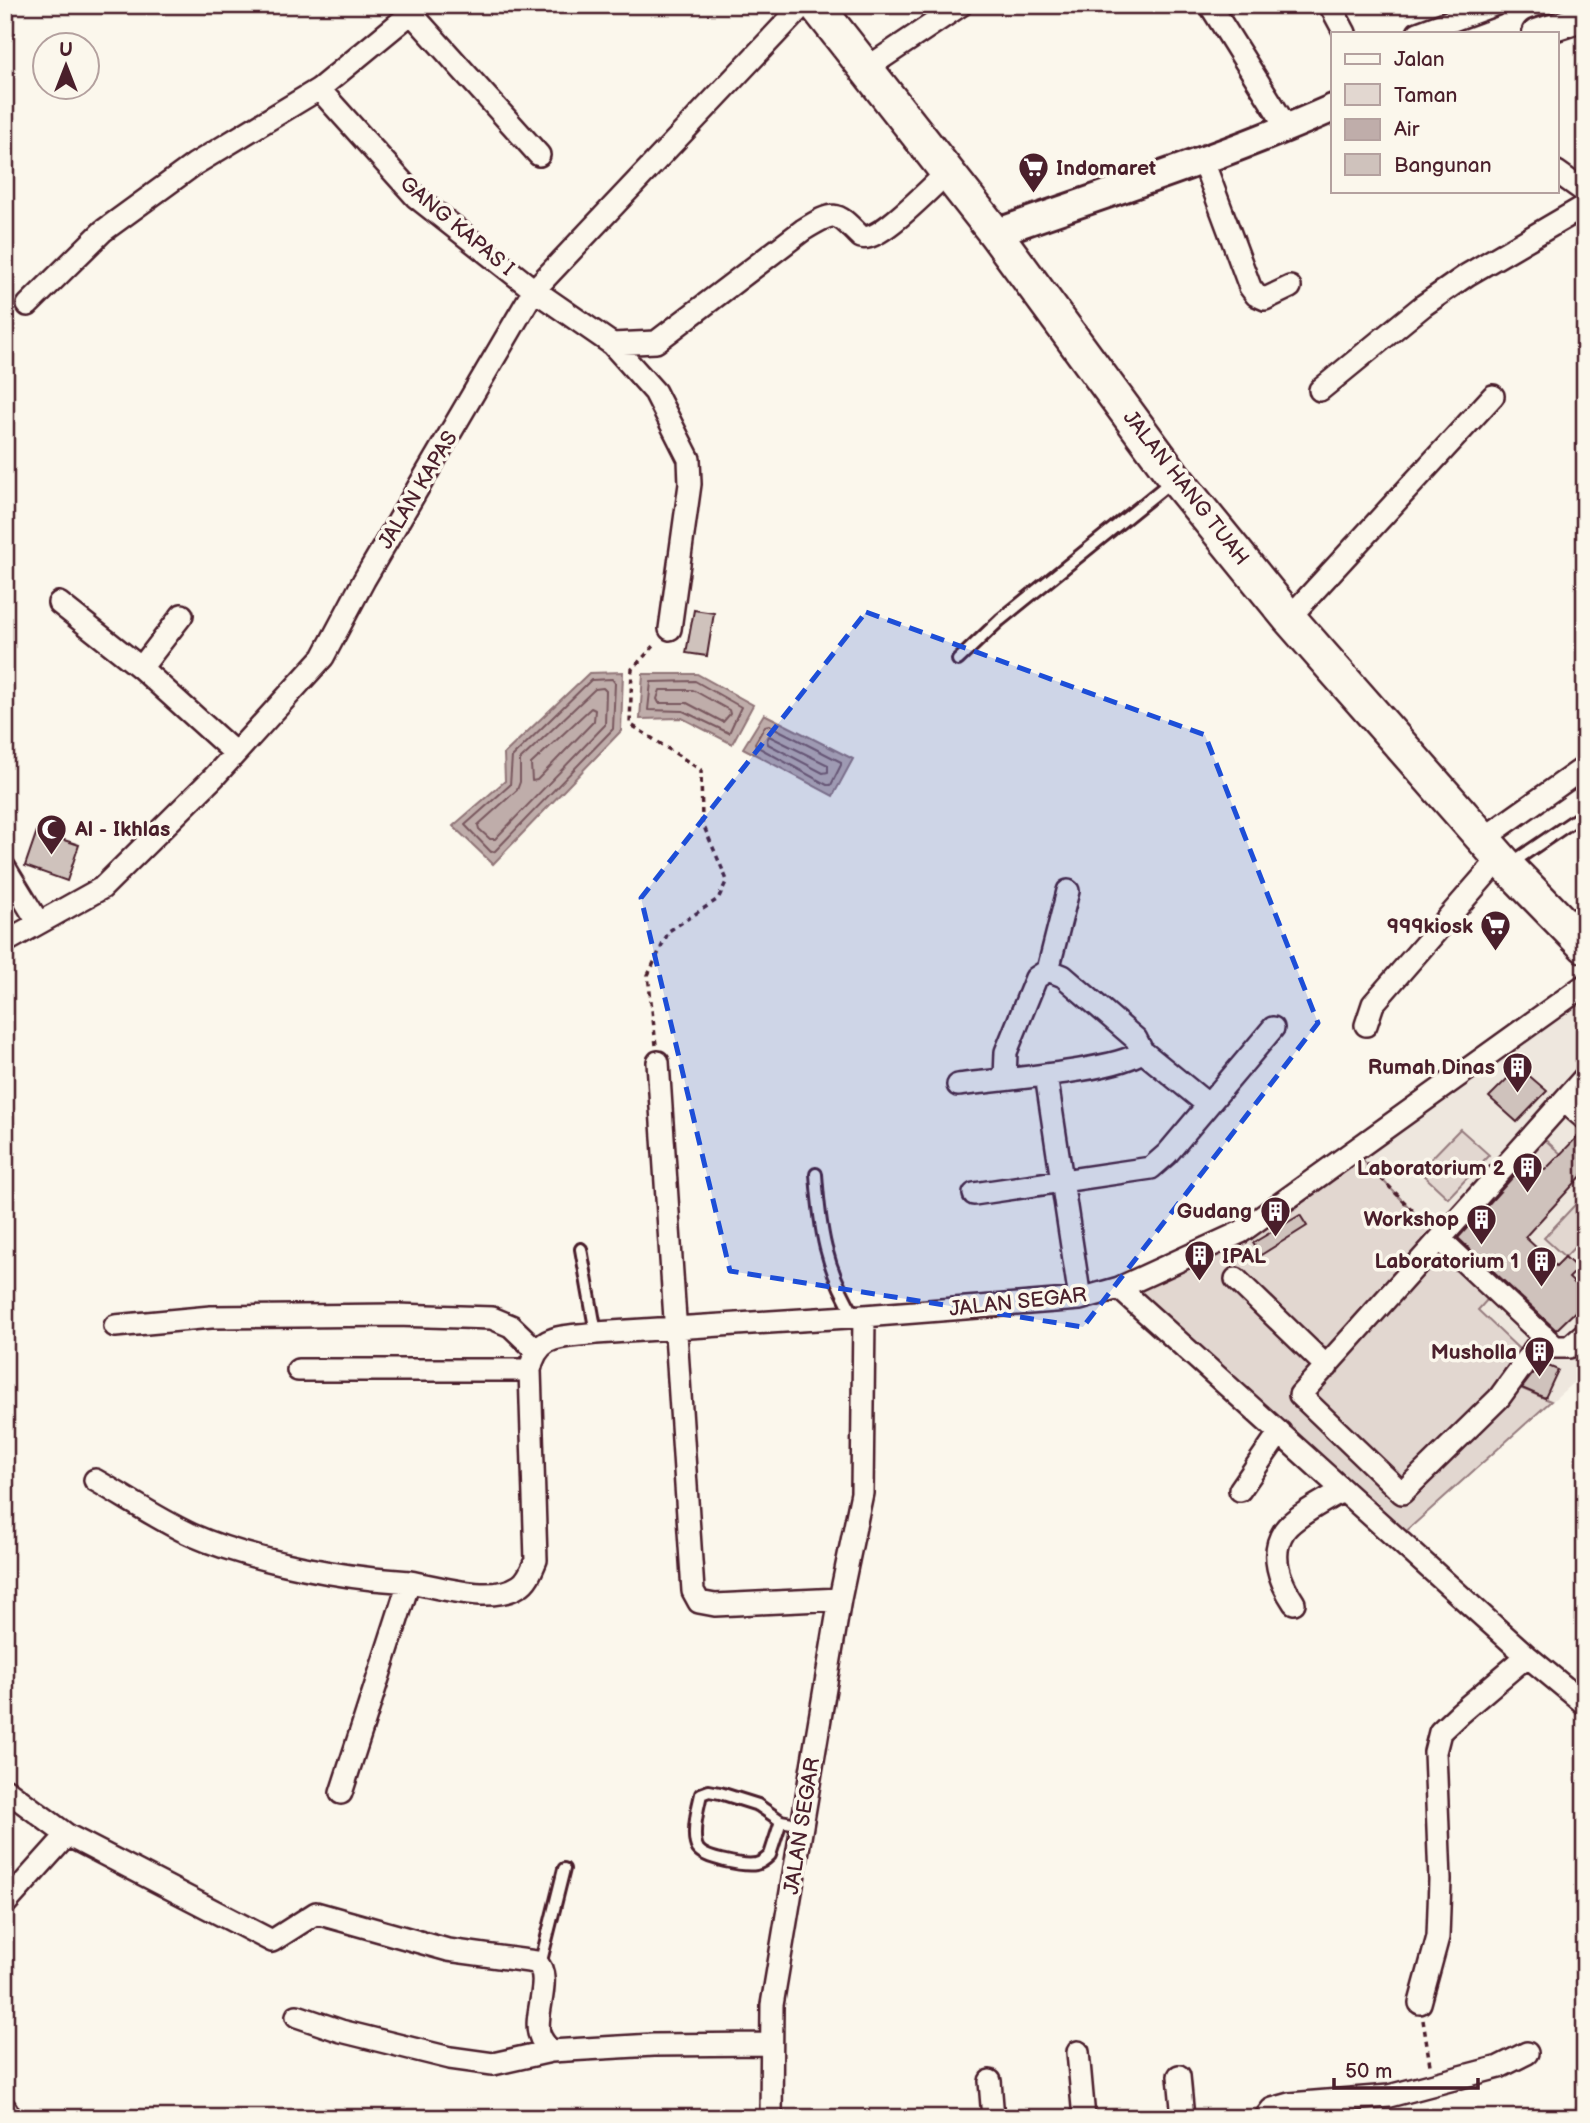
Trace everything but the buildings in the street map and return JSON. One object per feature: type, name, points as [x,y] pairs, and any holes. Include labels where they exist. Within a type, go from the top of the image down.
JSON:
[{"type":"main road","name":"JALAN HANG TUAH","points":[[816,5],[995,233],[1175,478],[1289,618],[1497,854],[1580,933]]},
{"type":"street","name":"JALAN KAPAS","points":[[5,942],[102,888],[235,753],[323,657],[364,580],[534,290],[803,5]]},
{"type":"street","points":[[867,68],[961,5]]},
{"type":"street","points":[[1210,5],[1287,128]]},
{"type":"street","points":[[1330,5],[1344,32]]},
{"type":"street","points":[[1421,32],[1494,5]]},
{"type":"street","points":[[28,305],[103,231],[195,164],[319,89],[412,8],[539,155]]},
{"type":"street","points":[[1539,32],[1585,17]]},
{"type":"street","name":"GANG KAPAS I","points":[[319,89],[416,197],[534,290],[612,344],[655,392],[689,459],[690,484],[670,629]]},
{"type":"street","points":[[995,233],[1203,160],[1331,109]]},
{"type":"street","points":[[1203,160],[1250,287],[1256,295],[1265,299],[1290,287]]},
{"type":"street","points":[[612,344],[656,342],[803,230],[830,215],[839,216],[861,237],[873,237],[948,172]]},
{"type":"street","points":[[1558,173],[1585,192]]},
{"type":"street","points":[[1320,390],[1424,305],[1467,275],[1585,206]]},
{"type":"street","points":[[1289,618],[1493,396]]},
{"type":"street","points":[[60,603],[141,668],[235,753]]},
{"type":"street","points":[[141,668],[182,615]]},
{"type":"street","points":[[1366,1025],[1373,1004],[1497,854],[1585,767]]},
{"type":"street","points":[[5,868],[38,922]]},
{"type":"street","points":[[1005,1079],[1006,1052],[1036,978],[1048,970],[1068,891]]},
{"type":"street","points":[[1048,970],[1063,976],[1136,1039],[1142,1051],[1208,1104]]},
{"type":"street","name":"JALAN SEGAR","points":[[771,2118],[772,2005],[840,1600],[862,1493],[859,1316],[1080,1299],[1119,1288],[1241,1232],[1585,985]]},
{"type":"street","points":[[974,1194],[1151,1168],[1167,1154],[1273,1028]]},
{"type":"street","points":[[958,1085],[1046,1075],[1130,1060],[1142,1051]]},
{"type":"street","points":[[658,1062],[694,1591],[699,1602],[715,1605],[840,1600]]},
{"type":"street","points":[[1046,1075],[1080,1299]]},
{"type":"street","points":[[1544,1336],[1499,1398],[1402,1493],[1300,1395],[1585,1077]]},
{"type":"street","points":[[1564,1101],[1585,1119]]},
{"type":"street","points":[[1441,1240],[1555,1347],[1569,1347],[1585,1333]]},
{"type":"street","points":[[1236,1279],[1326,1367]]},
{"type":"street","points":[[1119,1288],[1527,1656],[1585,1704]]},
{"type":"street","points":[[114,1326],[212,1317],[396,1315],[492,1318],[511,1326],[536,1350]]},
{"type":"street","points":[[95,1480],[192,1535],[244,1552],[305,1568],[371,1579],[409,1582],[468,1594],[501,1592],[519,1586],[530,1575],[536,1560],[530,1370],[536,1350],[552,1339],[596,1333],[859,1316]]},
{"type":"street","points":[[298,1370],[530,1370]]},
{"type":"street","points":[[1240,1490],[1280,1432]]},
{"type":"street","points":[[1294,1603],[1279,1574],[1278,1549],[1285,1530],[1343,1490]]},
{"type":"street","points":[[341,1793],[409,1582]]},
{"type":"street","points":[[1420,2004],[1438,1937],[1440,1880],[1435,1752],[1440,1732],[1527,1656]]},
{"type":"street","points":[[5,1789],[67,1835],[272,1941],[316,1913],[448,1950],[531,1960],[540,1965],[544,1975],[538,2030],[543,2043],[551,2051]]},
{"type":"street","points":[[5,1904],[67,1835]]},
{"type":"street","points":[[297,2016],[341,2031],[450,2059],[493,2064],[551,2051],[653,2045],[771,2044]]},
{"type":"street","points":[[1077,2052],[1084,2118]]},
{"type":"street","points":[[1265,2118],[1272,2109],[1290,2104],[1389,2096],[1499,2067],[1527,2053]]},
{"type":"street","points":[[1179,2076],[1183,2118]]},
{"type":"street","points":[[990,2081],[993,2118]]},
{"type":"street","points":[[5,2108],[11,2118]]},
{"type":"lane","points":[[958,660],[1000,620],[1175,478]]},
{"type":"lane","points":[[1497,854],[1585,813]]},
{"type":"lane","points":[[816,1174],[819,1218],[827,1258],[838,1290],[859,1316]]},
{"type":"lane","points":[[581,1249],[596,1333]]},
{"type":"lane","points":[[780,1821],[770,1855],[756,1864],[741,1865],[709,1857],[696,1844],[696,1814],[701,1794],[704,1792],[720,1793],[758,1805],[780,1821],[803,1825]]},
{"type":"lane","points":[[540,1965],[564,1869]]},
{"type":"path","points":[[658,1062],[648,975],[668,930],[718,899],[727,880],[702,822],[701,770],[630,724],[632,669],[670,629]]},
{"type":"path","points":[[1359,1156],[1441,1240]]},
{"type":"path","points":[[1420,2004],[1433,2084]]},
{"type":"highlighted area","points":[[866,612],[1205,735],[1318,1023],[1083,1327],[730,1271],[641,898]]},
{"type":"shaded area","points":[[1585,992],[1585,1372],[1402,1535],[1243,1236]]},
{"type":"green space","points":[[1460,1129],[1489,1155],[1448,1198],[1419,1171]]},
{"type":"green space","points":[[1542,1137],[1561,1154],[1545,1170],[1527,1155]]},
{"type":"green space","points":[[1359,1156],[1441,1240],[1496,1290],[1478,1310],[1520,1350],[1538,1331],[1510,1384],[1551,1401],[1402,1535],[1129,1290]]},
{"type":"green space","points":[[1585,1194],[1585,1236],[1565,1257],[1544,1238]]},
{"type":"water","points":[[623,672],[621,731],[493,864],[453,826],[505,781],[504,754],[589,673]]},
{"type":"water","points":[[643,674],[697,674],[753,705],[732,744],[682,718],[640,719]]},
{"type":"water","points":[[764,714],[853,759],[833,796],[743,748]]},
{"type":"place","name":"Indomaret","points":[[1033,195]]},
{"type":"place","name":"Al - Ikhlas","points":[[52,856]]},
{"type":"place","name":"999kiosk","points":[[1496,953]]},
{"type":"place","name":"Rumah Dinas","points":[[1518,1094]]},
{"type":"place","name":"Laboratorium 2","points":[[1528,1195]]},
{"type":"place","name":"Gudang","points":[[1275,1238]]},
{"type":"place","name":"Workshop","points":[[1482,1246]]},
{"type":"place","name":"IPAL","points":[[1199,1283]]},
{"type":"place","name":"Laboratorium 1","points":[[1542,1288]]},
{"type":"place","name":"Musholla","points":[[1540,1379]]}]
